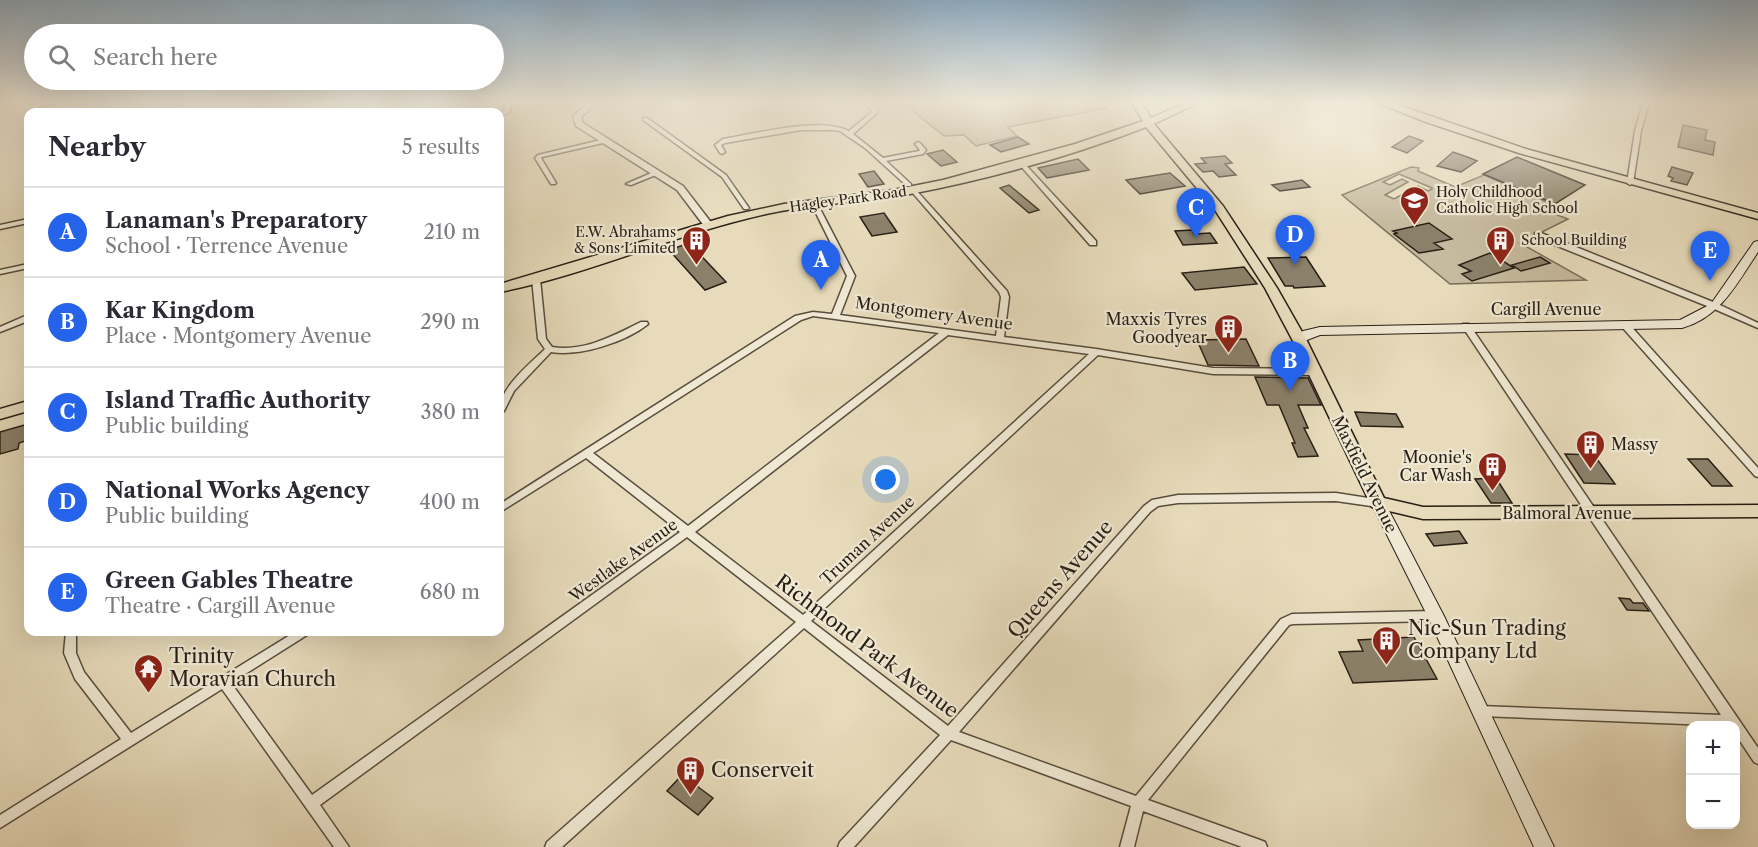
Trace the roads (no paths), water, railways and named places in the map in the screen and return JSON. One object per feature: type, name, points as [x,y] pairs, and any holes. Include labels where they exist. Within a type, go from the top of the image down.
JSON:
[{"type":"main road","name":"Hagley Park Road","points":[[504,287],[536,279],[746,208],[911,188],[1080,143]]},
{"type":"main road","name":"Hagley Park Road","points":[[504,280],[572,263],[706,223],[911,188],[1022,163],[1093,143]]},
{"type":"main road","name":"Maxfield Avenue","points":[[1162,143],[1219,208],[1271,288],[1299,339],[1378,503],[1436,616],[1544,847]]},
{"type":"main road","points":[[1492,143],[1630,183],[1758,216]]},
{"type":"main road","name":"Cargill Avenue","points":[[1299,339],[1312,332],[1466,326],[1682,324],[1715,306],[1758,244]]},
{"type":"main road","points":[[0,414],[24,407]]},
{"type":"main road","points":[[0,421],[24,414]]},
{"type":"main road","name":"Balmoral Avenue","points":[[1378,503],[1423,513],[1758,511]]},
{"type":"street","points":[[553,183],[538,158],[540,156],[597,143]]},
{"type":"street","points":[[607,143],[680,188],[706,223]]},
{"type":"street","points":[[678,143],[724,176],[746,208]]},
{"type":"street","points":[[720,143],[718,145],[722,152]]},
{"type":"street","points":[[859,143],[911,188],[1003,291],[1005,297],[1000,339]]},
{"type":"street","points":[[1630,183],[1636,143]]},
{"type":"street","points":[[880,160],[921,153],[923,150],[918,144]]},
{"type":"street","points":[[1022,163],[1093,243]]},
{"type":"street","points":[[629,184],[657,173]]},
{"type":"street","points":[[814,203],[851,276],[836,315]]},
{"type":"street","points":[[0,227],[24,222]]},
{"type":"street","points":[[1538,235],[1715,306],[1758,326]]},
{"type":"street","points":[[0,272],[24,267]]},
{"type":"street","points":[[536,279],[542,339],[549,349],[568,351],[597,344],[644,324]]},
{"type":"street","name":"Montgomery Avenue","points":[[504,504],[798,318],[813,314],[836,315],[1096,352],[1213,371],[1309,372]]},
{"type":"street","points":[[0,330],[24,320]]},
{"type":"street","points":[[1625,325],[1758,474]]},
{"type":"street","points":[[1466,326],[1732,721]]},
{"type":"street","name":"Westlake Avenue","points":[[311,804],[687,532],[946,332]]},
{"type":"street","points":[[504,403],[510,390],[549,349]]},
{"type":"street","name":"Truman Avenue","points":[[552,847],[803,622],[1096,352]]},
{"type":"street","name":"Richmond Park Avenue","points":[[586,453],[950,734],[1260,847]]},
{"type":"street","name":"Queens Avenue","points":[[845,847],[950,734],[1147,509],[1155,503],[1178,499],[1336,497],[1378,503]]},
{"type":"street","points":[[1127,847],[1138,803],[1285,622],[1292,619],[1436,616]]},
{"type":"street","points":[[71,636],[70,653],[79,675],[130,741]]},
{"type":"street","points":[[0,822],[297,636]]},
{"type":"street","points":[[223,682],[342,847]]},
{"type":"street","points":[[1480,711],[1686,722]]},
{"type":"street","points":[[1740,732],[1758,758]]},
{"type":"place","name":"Holy Childhood Catholic High School","points":[[1415,226]]},
{"type":"place","name":"Island Traffic Authority","points":[[1196,238]]},
{"type":"place","name":"National Works Agency","points":[[1295,265]]},
{"type":"place","name":"E.W. Abrahams & Sons Limited","points":[[697,266]]},
{"type":"place","name":"School Building","points":[[1500,266]]},
{"type":"place","name":"Green Gables Theatre","points":[[1710,281]]},
{"type":"place","name":"Lanaman's Preparatory","points":[[821,290]]},
{"type":"place","name":"Maxxis Tyres Goodyear","points":[[1228,354]]},
{"type":"place","name":"Kar Kingdom","points":[[1290,391]]},
{"type":"place","name":"Massy","points":[[1590,470]]},
{"type":"place","name":"Moonie's Car Wash","points":[[1493,492]]},
{"type":"place","name":"Nic-Sun Trading Company Ltd","points":[[1387,666]]},
{"type":"place","name":"Trinity Moravian Church","points":[[148,694]]},
{"type":"place","name":"Conserveit","points":[[690,796]]}]
